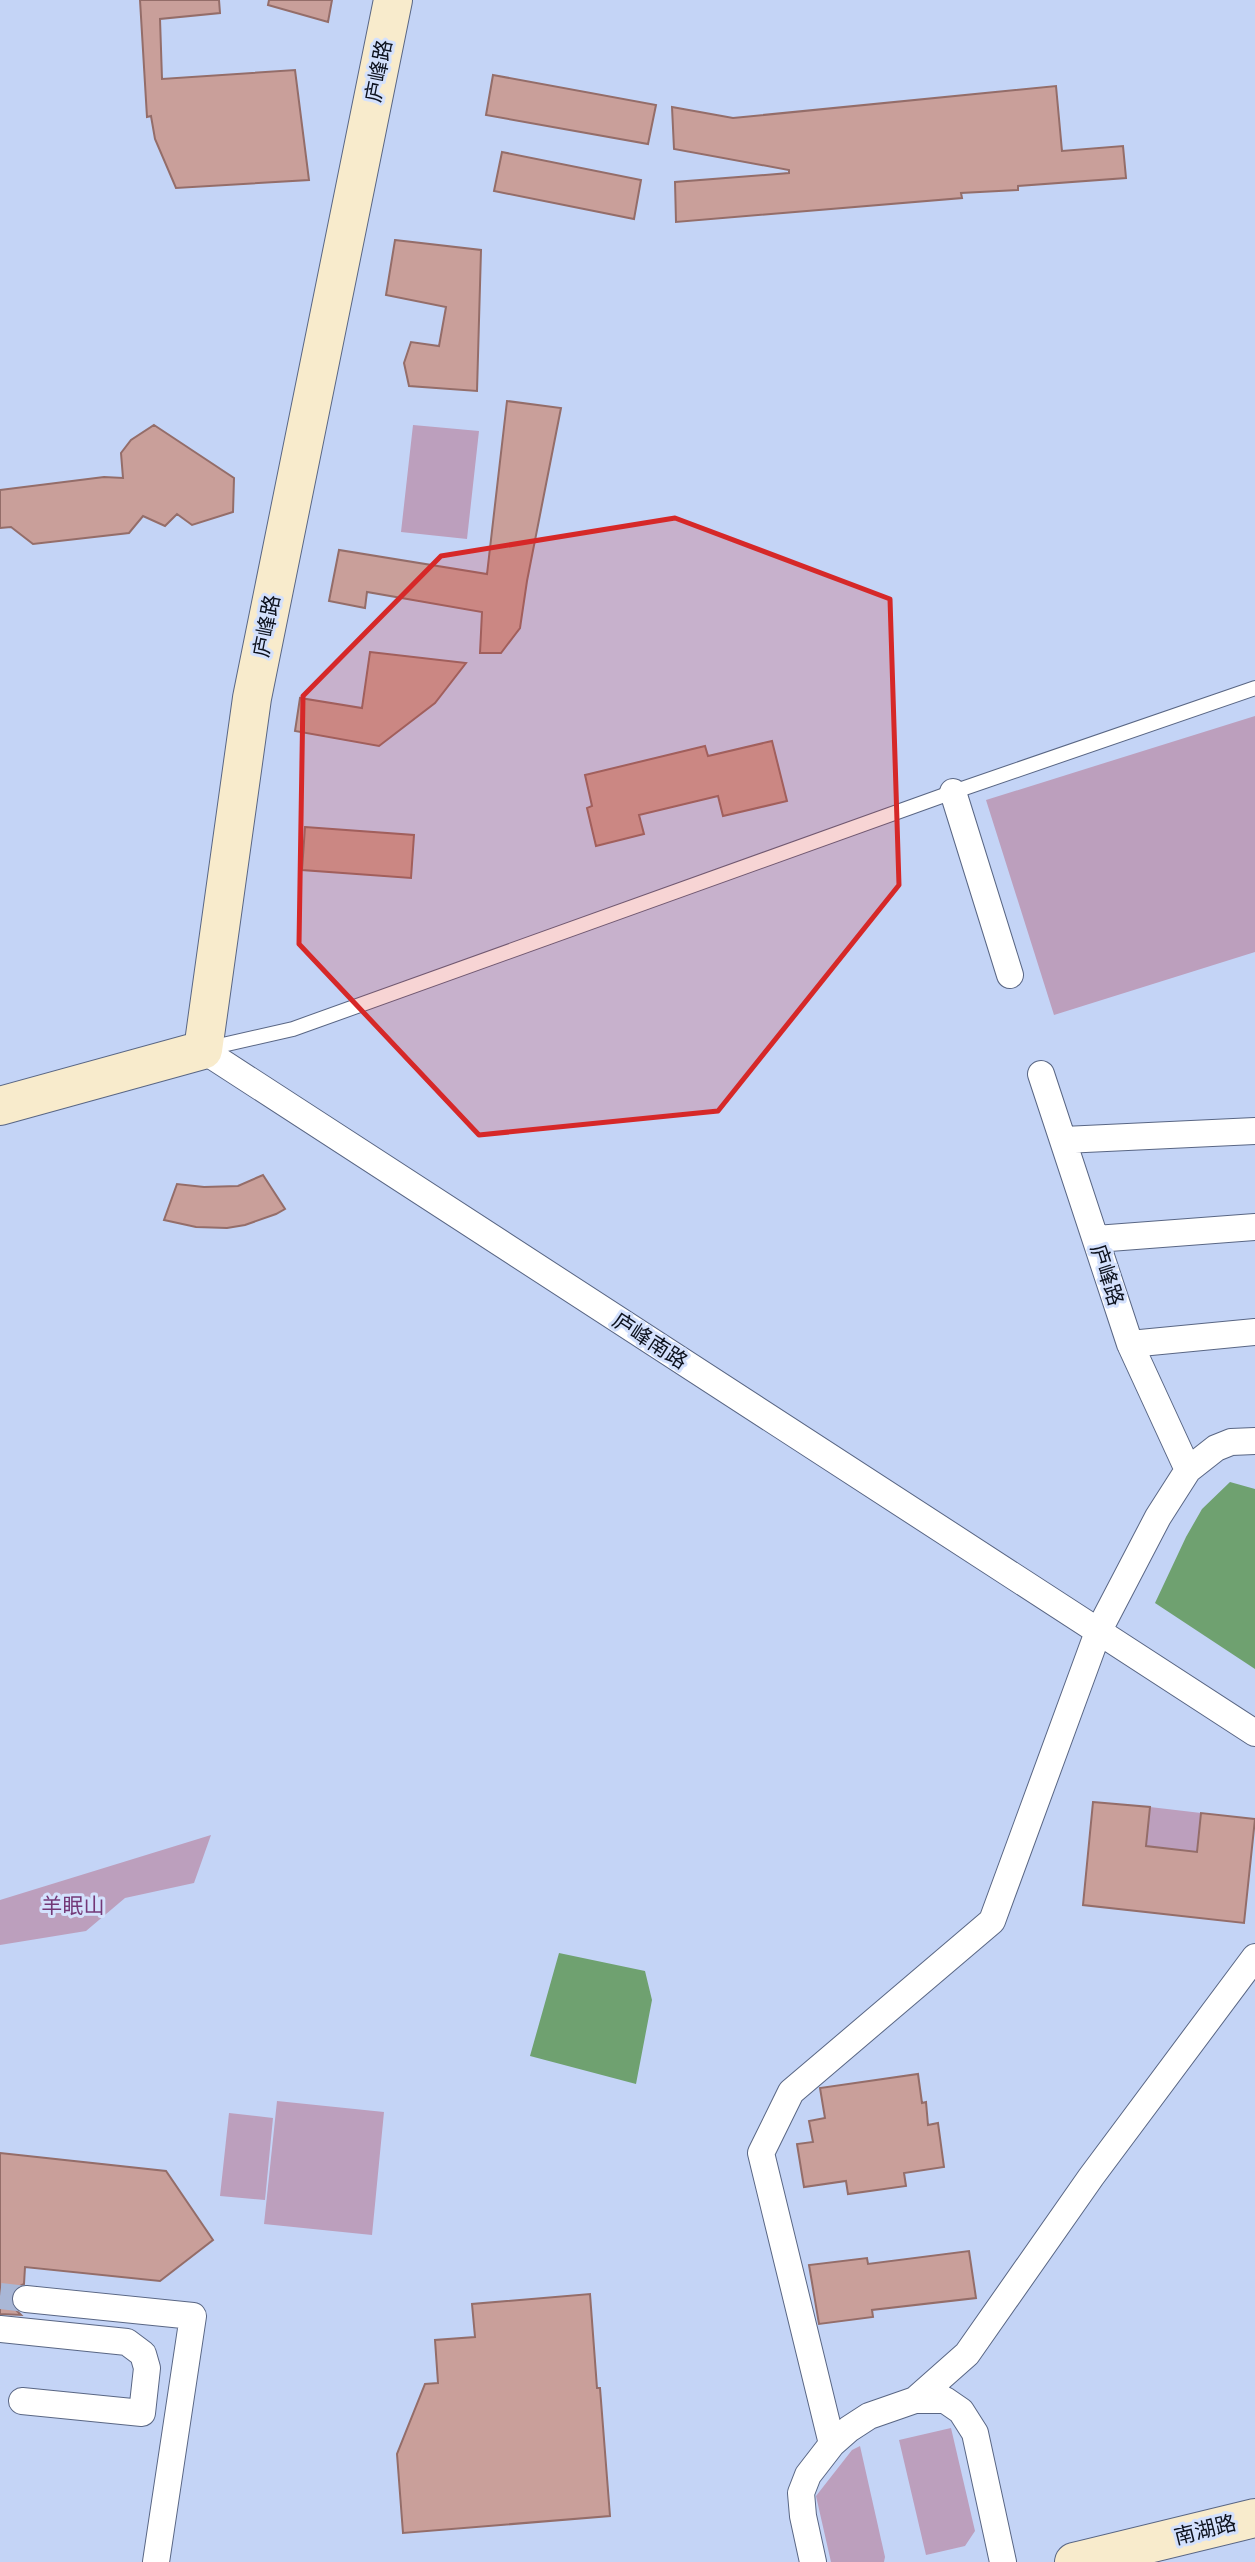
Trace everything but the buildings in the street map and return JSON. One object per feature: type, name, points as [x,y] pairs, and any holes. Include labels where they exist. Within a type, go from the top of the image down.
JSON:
[{"type":"main road","name":"庐峰路","points":[[203,1050],[252,698],[393,0]]},
{"type":"main road","points":[[0,1107],[203,1050]]},
{"type":"main road","name":"南湖路","points":[[1074,2562],[1255,2518]]},
{"type":"street","points":[[953,792],[1010,975]]},
{"type":"street","name":"庐峰南路","points":[[203,1050],[1255,1733]]},
{"type":"street","name":"庐峰路","points":[[1041,1074],[1130,1345],[1188,1470]]},
{"type":"street","points":[[1064,1140],[1255,1131]]},
{"type":"street","points":[[1096,1239],[1255,1227]]},
{"type":"street","points":[[1130,1345],[1255,1332]]},
{"type":"street","points":[[832,2444],[761,2152],[791,2092],[992,1921],[1098,1632],[1158,1517],[1188,1470],[1216,1448],[1231,1442],[1255,1441]]},
{"type":"street","points":[[915,2400],[967,2354],[1091,2177],[1255,1957]]},
{"type":"street","points":[[26,2299],[193,2316],[156,2562]]},
{"type":"street","points":[[127,2342],[130,2310]]},
{"type":"street","points":[[0,2329],[127,2342],[143,2354],[147,2368],[142,2413],[22,2401]]},
{"type":"street","points":[[813,2562],[801,2493],[808,2475],[832,2444],[869,2416],[915,2400],[945,2400],[961,2411],[975,2433],[1003,2562]]},
{"type":"lane","points":[[203,1050],[293,1029],[953,792],[1255,688]]},
{"type":"highlighted area","points":[[675,518],[890,599],[899,885],[718,1111],[479,1135],[299,944],[303,696],[441,556]]},
{"type":"green space","points":[[413,425],[479,431],[467,539],[401,532]]},
{"type":"green space","points":[[1255,716],[1255,952],[1054,1015],[986,800]]},
{"type":"green space","points":[[1150,1807],[1201,1813],[1197,1852],[1146,1846]]},
{"type":"green space","name":"羊眠山","points":[[211,1835],[194,1883],[125,1898],[86,1931],[0,1945],[0,1900]]},
{"type":"green space","points":[[277,2101],[384,2112],[372,2235],[264,2224]]},
{"type":"green space","points":[[229,2113],[273,2118],[265,2200],[220,2196]]},
{"type":"green space","points":[[951,2428],[975,2531],[965,2546],[926,2555],[899,2440]]},
{"type":"green space","points":[[860,2446],[884,2562],[831,2562],[816,2496],[852,2450]]},
{"type":"shaded area","points":[[1230,1482],[1255,1489],[1255,1669],[1155,1603],[1202,1509]]},
{"type":"shaded area","points":[[559,1953],[645,1971],[652,2000],[636,2084],[530,2056]]},
{"type":"tunnel","points":[[0,2296],[26,2299]]}]
